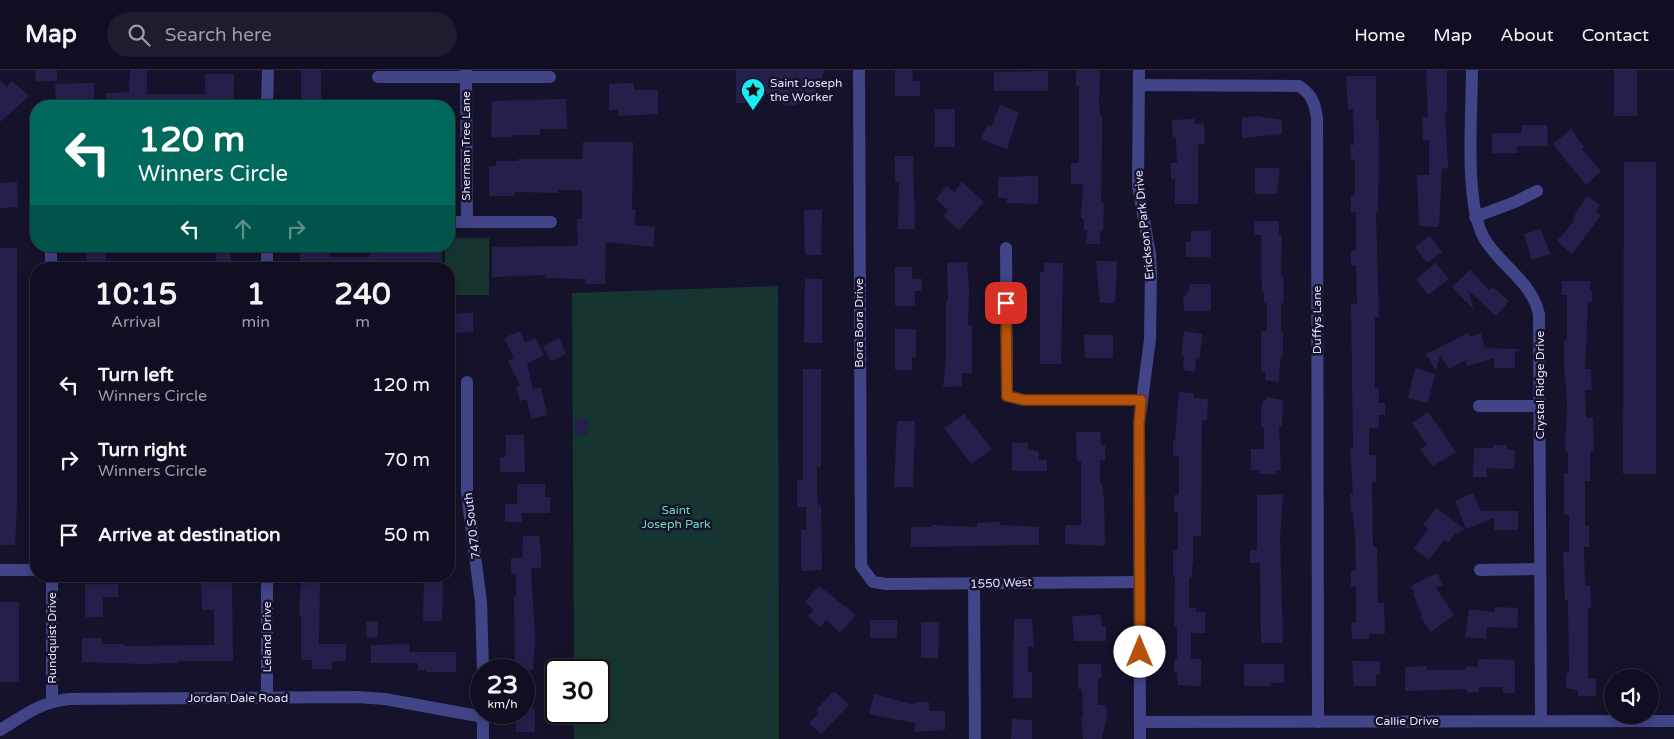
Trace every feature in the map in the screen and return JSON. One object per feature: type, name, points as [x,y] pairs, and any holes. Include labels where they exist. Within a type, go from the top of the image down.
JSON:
[{"type":"street","points":[[268,70],[268,100]]},
{"type":"street","name":"Bora Bora Drive","points":[[859,70],[859,557],[865,574]]},
{"type":"street","name":"Erickson Park Drive","points":[[1139,70],[1138,186],[1150,254],[1151,273],[1150,339],[1141,400],[1140,739]]},
{"type":"street","name":"Crystal Ridge Drive","points":[[1472,70],[1472,179],[1476,217],[1483,237],[1493,251],[1523,281],[1536,302],[1540,330],[1541,721]]},
{"type":"street","points":[[378,76],[466,73],[550,77]]},
{"type":"street","name":"Sherman Tree Lane","points":[[466,73],[467,222]]},
{"type":"street","name":"Duffys Lane","points":[[1139,85],[1293,86],[1309,92],[1315,106],[1317,118],[1318,722]]},
{"type":"street","points":[[1476,217],[1516,202],[1537,191]]},
{"type":"street","points":[[455,222],[551,222]]},
{"type":"street","points":[[1006,248],[1007,396],[1024,400],[1141,400]]},
{"type":"street","name":"7470 South","points":[[467,382],[467,494],[482,602],[483,659]]},
{"type":"street","points":[[1479,406],[1540,406]]},
{"type":"street","points":[[1480,570],[1540,569]]},
{"type":"street","points":[[0,570],[30,570]]},
{"type":"street","name":"1550 West","points":[[865,574],[873,582],[886,584],[1140,582]]},
{"type":"street","name":"Rundquist Drive","points":[[52,582],[52,700]]},
{"type":"street","name":"Leland Drive","points":[[267,582],[267,697]]},
{"type":"street","points":[[974,584],[975,739]]},
{"type":"street","name":"Jordan Dale Road","points":[[0,730],[38,706],[52,700],[267,697],[385,699],[470,712]]},
{"type":"street","name":"Callie Drive","points":[[1140,722],[1674,721]]},
{"type":"street","points":[[483,724],[483,739]]},
{"type":"green space","points":[[455,238],[489,238],[489,295],[455,295],[455,262],[445,262],[445,252],[455,252]]},
{"type":"green space","name":"Saint Joseph Park","points":[[778,286],[779,739],[574,739],[574,724],[610,724],[610,659],[574,659],[572,293]]},
{"type":"building","points":[[35,70],[57,70],[57,81],[36,81]]},
{"type":"building","points":[[130,70],[147,70],[147,94],[205,94],[205,74],[234,74],[234,100],[106,100],[106,93],[129,92]]},
{"type":"building","points":[[301,70],[321,70],[321,100],[301,100]]},
{"type":"building","points":[[736,70],[825,70],[813,97],[807,102],[789,106],[782,104],[758,87],[756,103],[736,103]]},
{"type":"building","points":[[895,70],[912,70],[913,81],[920,81],[920,96],[895,96]]},
{"type":"building","points":[[1076,70],[1097,70],[1100,72],[1099,101],[1100,115],[1102,115],[1101,203],[1104,203],[1103,231],[1100,230],[1100,244],[1086,244],[1087,230],[1084,230],[1084,219],[1081,218],[1083,184],[1071,184],[1071,163],[1079,163],[1079,86],[1076,86]]},
{"type":"building","points":[[1426,70],[1447,70],[1447,111],[1445,111],[1448,168],[1442,169],[1439,227],[1419,226],[1417,175],[1429,175],[1429,140],[1423,140],[1422,117],[1428,117]]},
{"type":"building","points":[[1614,70],[1637,70],[1637,116],[1614,116]]},
{"type":"building","points":[[1048,71],[1048,91],[994,91],[994,72]]},
{"type":"building","points":[[1346,76],[1376,76],[1376,120],[1379,120],[1378,212],[1376,212],[1379,317],[1375,317],[1375,388],[1379,388],[1379,403],[1385,403],[1385,415],[1379,415],[1379,428],[1369,428],[1369,455],[1376,455],[1376,482],[1372,482],[1373,547],[1377,547],[1378,603],[1384,603],[1385,634],[1369,634],[1369,639],[1352,639],[1351,623],[1356,623],[1356,586],[1351,587],[1351,571],[1356,571],[1355,535],[1350,494],[1353,494],[1350,448],[1353,448],[1351,304],[1357,304],[1356,265],[1351,265],[1351,251],[1356,251],[1356,212],[1351,212],[1351,196],[1355,196],[1355,160],[1351,160],[1350,145],[1354,145],[1353,109],[1348,109]]},
{"type":"building","points":[[0,80],[7,87],[12,81],[29,96],[0,122]]},
{"type":"building","points":[[94,83],[94,100],[56,100],[55,84]]},
{"type":"building","points":[[634,83],[634,90],[658,90],[658,114],[618,116],[618,110],[609,110],[609,84]]},
{"type":"building","points":[[566,99],[567,129],[540,129],[540,135],[491,137],[492,101]]},
{"type":"building","points":[[1000,105],[1019,112],[1007,149],[981,139],[987,125],[991,127]]},
{"type":"building","points":[[935,109],[955,109],[955,147],[935,147]]},
{"type":"building","points":[[1256,116],[1282,120],[1282,134],[1242,138],[1242,118]]},
{"type":"building","points":[[1195,119],[1195,124],[1204,123],[1205,144],[1198,145],[1198,204],[1175,204],[1175,179],[1171,179],[1171,163],[1177,163],[1176,137],[1173,137],[1172,120]]},
{"type":"building","points":[[1522,125],[1547,125],[1548,146],[1517,146],[1517,153],[1492,153],[1492,133],[1522,133]]},
{"type":"building","points":[[1571,129],[1584,147],[1582,149],[1601,171],[1586,185],[1553,144]]},
{"type":"building","points":[[583,142],[633,142],[632,209],[636,210],[634,225],[655,227],[653,247],[606,242],[605,284],[585,284],[586,279],[545,278],[545,275],[492,277],[492,247],[578,246],[577,219],[582,219],[582,190],[558,190],[558,193],[515,192],[515,196],[489,196],[489,166],[496,166],[496,161],[518,161],[518,159],[582,159]]},
{"type":"building","points":[[895,156],[913,156],[915,229],[898,229],[899,182],[895,182]]},
{"type":"building","points":[[1624,162],[1656,162],[1656,474],[1623,474]]},
{"type":"building","points":[[1255,168],[1280,168],[1277,194],[1255,194]]},
{"type":"building","points":[[1038,176],[1038,204],[1007,203],[1007,198],[998,198],[998,177]]},
{"type":"building","points":[[17,182],[18,207],[0,208],[0,183]]},
{"type":"building","points":[[962,182],[984,202],[959,230],[943,216],[948,210],[936,199],[947,186],[954,192]]},
{"type":"building","points":[[1587,196],[1600,205],[1595,212],[1601,215],[1572,254],[1557,241],[1575,220],[1573,219],[1577,211]]},
{"type":"building","points":[[804,210],[822,210],[821,255],[805,255]]},
{"type":"building","points":[[1254,221],[1279,221],[1279,235],[1282,235],[1281,276],[1283,276],[1284,303],[1281,303],[1281,331],[1283,331],[1283,352],[1282,359],[1280,359],[1279,382],[1265,380],[1265,372],[1261,372],[1261,331],[1267,331],[1267,303],[1264,303],[1264,292],[1262,292],[1261,235],[1254,235]]},
{"type":"building","points":[[1541,229],[1550,254],[1532,260],[1524,234]]},
{"type":"building","points":[[1191,231],[1211,231],[1211,257],[1186,257],[1186,242],[1191,242]]},
{"type":"building","points":[[1430,236],[1442,252],[1427,263],[1415,247]]},
{"type":"building","points":[[0,248],[17,248],[17,503],[15,545],[0,545]]},
{"type":"building","points":[[86,252],[105,252],[106,262],[87,262]]},
{"type":"building","points":[[216,252],[231,252],[231,262],[216,262]]},
{"type":"building","points":[[300,252],[330,252],[330,257],[369,257],[370,252],[442,252],[442,262],[300,262]]},
{"type":"building","points":[[1096,261],[1117,261],[1115,303],[1100,303]]},
{"type":"building","points":[[967,262],[969,288],[968,325],[972,325],[972,373],[962,373],[962,386],[943,387],[946,359],[946,302],[948,302],[947,263]]},
{"type":"building","points":[[1044,263],[1063,263],[1061,364],[1040,364],[1040,272],[1044,272]]},
{"type":"building","points":[[1436,263],[1449,279],[1428,295],[1416,279]]},
{"type":"building","points":[[895,267],[912,267],[912,279],[922,279],[922,291],[915,291],[915,306],[895,306]]},
{"type":"building","points":[[1470,270],[1489,290],[1493,287],[1509,301],[1496,316],[1468,290],[1474,310],[1452,287]]},
{"type":"building","points":[[805,279],[822,279],[822,343],[804,343]]},
{"type":"building","points":[[1562,281],[1590,281],[1590,290],[1592,290],[1592,302],[1588,302],[1585,369],[1591,369],[1592,390],[1585,390],[1586,418],[1593,418],[1594,442],[1593,451],[1590,451],[1590,481],[1585,481],[1585,526],[1589,526],[1589,547],[1584,547],[1585,586],[1590,586],[1591,608],[1588,608],[1588,679],[1596,679],[1596,696],[1578,696],[1578,690],[1566,688],[1566,673],[1569,673],[1568,600],[1565,600],[1563,552],[1569,552],[1569,515],[1564,515],[1564,473],[1568,473],[1568,452],[1565,452],[1567,402],[1564,363],[1564,340],[1567,340],[1567,295],[1562,295]]},
{"type":"building","points":[[1189,284],[1211,284],[1211,311],[1184,311],[1183,296],[1186,296],[1186,292],[1189,292]]},
{"type":"building","points":[[473,313],[473,332],[455,333],[455,314]]},
{"type":"building","points":[[895,329],[916,329],[916,357],[912,357],[912,370],[895,370]]},
{"type":"building","points":[[520,331],[525,343],[535,338],[544,355],[527,364],[533,389],[541,387],[547,415],[531,419],[527,399],[520,401],[516,386],[520,385],[508,361],[514,358],[504,338]]},
{"type":"building","points":[[1184,331],[1203,334],[1199,359],[1196,358],[1195,372],[1183,370],[1184,357],[1181,356]]},
{"type":"building","points":[[1468,333],[1469,337],[1481,333],[1485,348],[1519,349],[1520,351],[1515,352],[1515,368],[1494,368],[1494,358],[1467,366],[1466,360],[1449,369],[1440,355],[1436,371],[1426,354]]},
{"type":"building","points":[[1084,335],[1113,335],[1113,358],[1085,358]]},
{"type":"building","points":[[559,338],[566,354],[551,361],[543,346]]},
{"type":"building","points":[[1415,368],[1435,374],[1428,403],[1408,398]]},
{"type":"building","points":[[803,369],[821,369],[821,467],[817,467],[817,491],[818,505],[821,505],[822,570],[801,571],[801,530],[806,530],[806,507],[797,507],[797,480],[803,480]]},
{"type":"building","points":[[1179,392],[1194,393],[1194,398],[1208,399],[1207,420],[1202,420],[1201,536],[1193,536],[1192,577],[1189,577],[1189,608],[1196,608],[1196,612],[1205,612],[1205,633],[1191,633],[1191,659],[1201,659],[1201,686],[1178,685],[1177,672],[1174,672],[1174,659],[1177,659],[1177,626],[1174,626],[1175,576],[1173,576],[1173,550],[1178,550],[1178,512],[1174,512],[1174,495],[1179,495],[1179,456],[1173,456],[1173,440],[1175,440]]},
{"type":"building","points":[[1266,397],[1283,400],[1282,427],[1279,427],[1281,471],[1276,471],[1276,474],[1259,474],[1259,470],[1251,470],[1251,449],[1264,449],[1264,427],[1261,427],[1261,410],[1263,400],[1266,400]]},
{"type":"building","points":[[1428,412],[1456,452],[1433,466],[1420,449],[1427,445],[1412,423]]},
{"type":"building","points":[[964,414],[992,449],[971,464],[944,428]]},
{"type":"building","points":[[575,419],[588,419],[587,435],[575,435]]},
{"type":"building","points":[[897,421],[915,421],[913,487],[894,487]]},
{"type":"building","points":[[1076,432],[1100,432],[1101,445],[1105,445],[1105,460],[1100,460],[1100,483],[1102,483],[1104,502],[1105,546],[1065,544],[1065,525],[1081,525],[1081,461],[1077,461]]},
{"type":"building","points":[[506,435],[524,435],[525,472],[500,472],[500,457],[505,457]]},
{"type":"building","points":[[1012,443],[1028,443],[1028,449],[1039,452],[1039,460],[1047,460],[1047,471],[1012,471]]},
{"type":"building","points":[[1493,445],[1507,445],[1507,450],[1515,450],[1514,469],[1487,468],[1487,477],[1473,477],[1474,448],[1493,448]]},
{"type":"building","points":[[517,484],[545,484],[545,497],[550,497],[550,513],[522,513],[522,522],[505,522],[505,504],[517,504]]},
{"type":"building","points":[[1473,493],[1481,511],[1518,511],[1518,530],[1494,530],[1494,518],[1466,529],[1455,501]]},
{"type":"building","points":[[1283,494],[1280,537],[1283,643],[1261,643],[1260,563],[1250,563],[1250,550],[1257,550],[1257,495]]},
{"type":"building","points":[[1436,508],[1465,529],[1455,534],[1448,543],[1444,540],[1429,560],[1414,549],[1428,529],[1423,525]]},
{"type":"building","points":[[1000,522],[1000,525],[1039,527],[1039,545],[911,547],[911,527],[932,527],[932,525],[977,527],[977,523]]},
{"type":"building","points":[[523,536],[539,536],[541,568],[531,568],[535,638],[534,659],[515,659],[514,597],[516,597],[516,574],[511,574],[511,558],[522,558]]},
{"type":"building","points":[[1437,573],[1443,585],[1436,588],[1454,615],[1431,632],[1420,616],[1422,614],[1411,586]]},
{"type":"building","points":[[301,582],[320,582],[319,644],[346,644],[346,661],[332,661],[332,669],[312,669],[312,660],[301,660],[301,616],[299,616]]},
{"type":"building","points":[[424,582],[443,582],[442,621],[423,621]]},
{"type":"building","points":[[201,583],[232,583],[233,661],[178,661],[178,663],[144,664],[82,662],[82,638],[102,638],[102,644],[125,644],[125,646],[214,645],[214,610],[202,610]]},
{"type":"building","points":[[85,584],[118,584],[118,597],[103,597],[103,617],[85,617]]},
{"type":"building","points":[[819,586],[856,615],[840,633],[826,620],[820,627],[808,616],[814,610],[805,602]]},
{"type":"building","points":[[0,602],[19,602],[19,682],[0,682]]},
{"type":"building","points":[[1495,607],[1518,608],[1517,628],[1487,627],[1486,639],[1465,637],[1469,609],[1495,612]]},
{"type":"building","points":[[1100,615],[1102,626],[1106,626],[1106,641],[1074,641],[1072,616]]},
{"type":"building","points":[[1014,619],[1032,619],[1034,647],[1028,647],[1028,672],[1032,672],[1032,698],[1013,698]]},
{"type":"building","points":[[870,620],[897,620],[897,638],[870,638]]},
{"type":"building","points":[[378,621],[378,637],[367,638],[366,622]]},
{"type":"building","points":[[921,622],[939,622],[938,658],[921,658]]},
{"type":"building","points":[[409,644],[409,652],[456,652],[456,672],[426,672],[426,670],[418,670],[418,663],[371,663],[371,645]]},
{"type":"building","points":[[1478,659],[1515,660],[1515,693],[1503,693],[1503,687],[1479,687],[1479,692],[1467,692],[1466,689],[1405,691],[1405,667],[1427,666],[1427,670],[1466,670],[1466,667],[1478,666]]},
{"type":"building","points":[[1352,661],[1380,661],[1380,675],[1376,675],[1376,686],[1354,686]]},
{"type":"building","points":[[1078,664],[1101,664],[1101,678],[1098,678],[1098,705],[1106,705],[1107,716],[1102,739],[1083,739],[1081,717],[1083,717],[1082,689],[1078,689]]},
{"type":"building","points":[[1244,664],[1284,664],[1284,683],[1271,683],[1271,686],[1244,686]]},
{"type":"building","points":[[834,691],[849,705],[821,734],[809,723],[819,713],[816,710]]},
{"type":"building","points":[[874,694],[915,705],[915,702],[929,702],[929,709],[931,711],[945,711],[945,730],[915,732],[915,723],[869,714]]},
{"type":"building","points":[[1012,719],[1032,720],[1032,739],[1011,739]]},
{"type":"building","points":[[516,724],[535,724],[535,732],[516,732]]},
{"type":"place","name":"Saint Joseph the Worker","points":[[753,111]]},
{"type":"route","points":[[1006,303],[1007,396],[1024,400],[1141,400],[1139,424],[1140,652]]}]
